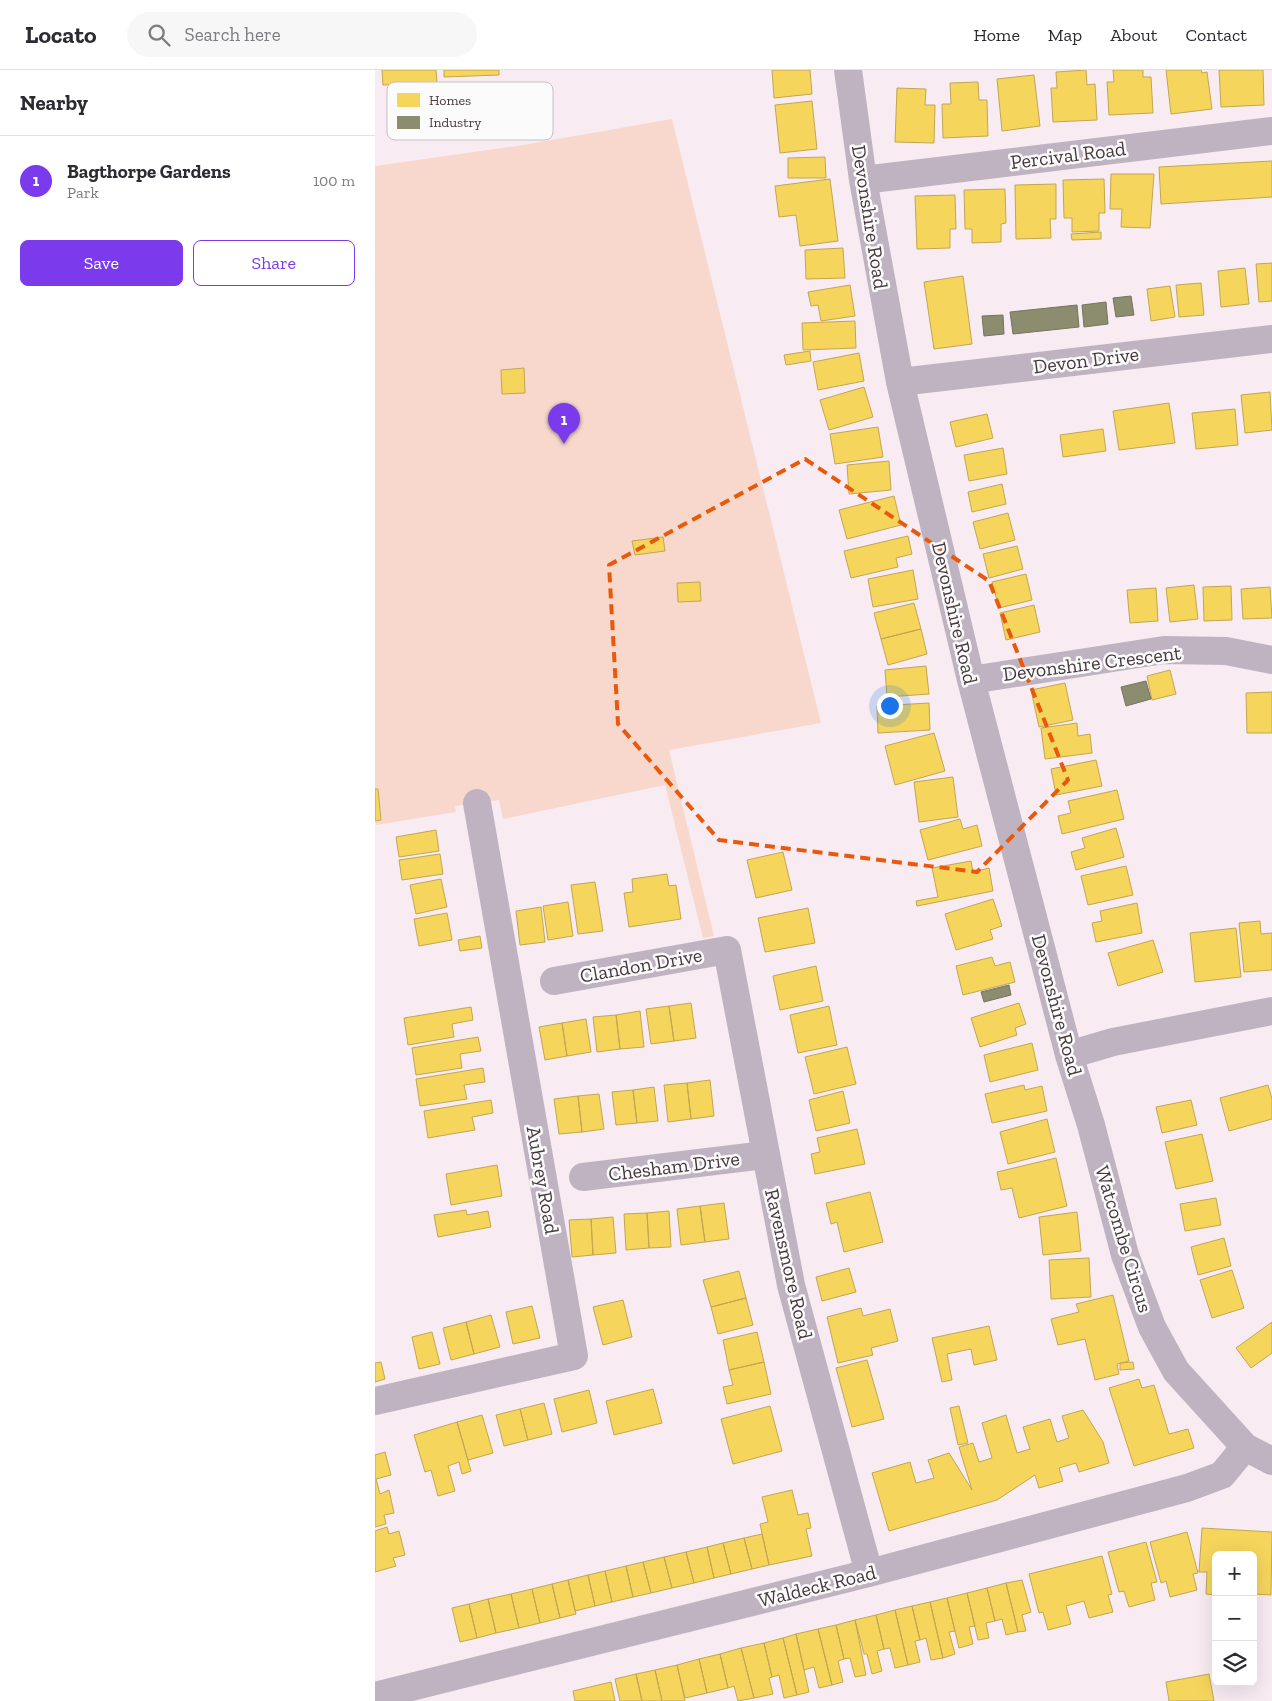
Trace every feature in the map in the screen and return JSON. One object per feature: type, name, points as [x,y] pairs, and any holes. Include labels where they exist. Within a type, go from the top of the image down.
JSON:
[{"type":"street","name":"Devonshire Road","points":[[848,70],[863,180],[899,382],[971,680],[1069,1055],[1097,1148]]},
{"type":"street","name":"Percival Road","points":[[863,180],[1272,131]]},
{"type":"street","name":"Devon Drive","points":[[899,382],[1272,339]]},
{"type":"street","name":"Devonshire Crescent","points":[[971,680],[1164,650],[1226,651],[1272,660]]},
{"type":"street","name":"Aubrey Road","points":[[375,1401],[573,1356],[477,803]]},
{"type":"street","name":"Clandon Drive","points":[[554,981],[727,950]]},
{"type":"street","name":"Ravensmore Road","points":[[727,950],[791,1285],[869,1573]]},
{"type":"street","points":[[1069,1055],[1113,1042],[1272,1011]]},
{"type":"street","name":"Watcombe Circus","points":[[1097,1148],[1125,1255],[1151,1327],[1175,1371],[1245,1447],[1272,1461]]},
{"type":"street","name":"Chesham Drive","points":[[583,1178],[765,1155]]},
{"type":"street","name":"Waldeck Road","points":[[375,1696],[869,1573],[1187,1488],[1222,1475],[1238,1458],[1245,1447]]},
{"type":"highlighted area","points":[[805,459],[989,581],[1068,780],[977,872],[719,840],[618,724],[609,565]]},
{"type":"shaded area","points":[[672,119],[821,723],[669,750],[714,936],[703,938],[665,785],[503,819],[499,800],[455,806],[456,812],[376,825],[375,166],[553,140]]},
{"type":"building: Homes","points":[[382,70],[436,70],[437,82],[387,82],[387,85],[383,85]]},
{"type":"building: Homes","points":[[444,70],[499,70],[499,75],[444,77]]},
{"type":"building: Homes","points":[[772,70],[810,70],[812,94],[774,98]]},
{"type":"building: Homes","points":[[1086,70],[1087,85],[1095,84],[1097,120],[1053,122],[1051,88],[1057,88],[1056,72]]},
{"type":"building: Homes","points":[[1113,70],[1143,70],[1143,77],[1151,77],[1153,113],[1109,115],[1107,82],[1114,82]]},
{"type":"building: Homes","points":[[1166,70],[1201,70],[1202,73],[1207,72],[1212,109],[1171,114]]},
{"type":"building: Homes","points":[[1219,70],[1263,70],[1264,105],[1221,107]]},
{"type":"building: Homes","points":[[1034,75],[1040,126],[1002,131],[997,79]]},
{"type":"building: Homes","points":[[978,82],[979,100],[987,100],[988,136],[943,138],[942,104],[951,104],[950,83]]},
{"type":"building: Homes","points":[[897,88],[926,89],[925,105],[935,105],[934,143],[895,142]]},
{"type":"building: Homes","points":[[812,101],[817,149],[780,153],[775,105]]},
{"type":"building: Homes","points":[[825,157],[826,178],[788,178],[788,158]]},
{"type":"building: Homes","points":[[1272,161],[1272,197],[1161,204],[1159,167]]},
{"type":"building: Homes","points":[[1111,174],[1154,174],[1150,228],[1121,227],[1122,209],[1110,209]]},
{"type":"building: Homes","points":[[830,179],[838,241],[800,246],[796,215],[779,217],[775,186]]},
{"type":"building: Homes","points":[[1104,179],[1105,213],[1099,213],[1099,231],[1072,232],[1072,218],[1064,218],[1063,180]]},
{"type":"building: Homes","points":[[1056,184],[1056,219],[1050,219],[1051,238],[1016,239],[1015,185]]},
{"type":"building: Homes","points":[[1005,189],[1006,223],[1001,224],[1001,242],[972,243],[972,229],[965,229],[964,190]]},
{"type":"building: Homes","points":[[955,195],[956,229],[950,229],[950,248],[917,249],[915,196]]},
{"type":"building: Homes","points":[[1101,232],[1101,239],[1072,240],[1071,234]]},
{"type":"building: Homes","points":[[843,248],[845,278],[806,279],[805,250]]},
{"type":"building: Homes","points":[[1272,263],[1272,301],[1259,302],[1256,264]]},
{"type":"building: Homes","points":[[1245,268],[1249,304],[1221,307],[1218,271]]},
{"type":"building: Homes","points":[[963,276],[972,344],[934,349],[924,282]]},
{"type":"building: Homes","points":[[1201,283],[1204,315],[1179,317],[1176,285]]},
{"type":"building: Homes","points":[[850,285],[855,316],[821,321],[818,305],[811,306],[808,292]]},
{"type":"building: Homes","points":[[1170,286],[1175,317],[1151,321],[1147,289]]},
{"type":"building: Homes","points":[[855,321],[856,348],[803,350],[802,323]]},
{"type":"building: Homes","points":[[810,351],[811,361],[786,365],[784,355]]},
{"type":"building: Homes","points":[[859,353],[864,381],[818,390],[813,362]]},
{"type":"building: Homes","points":[[524,368],[525,393],[502,394],[501,370]]},
{"type":"building: Homes","points":[[864,387],[873,417],[829,430],[820,400]]},
{"type":"building: Homes","points":[[1270,392],[1272,430],[1245,433],[1241,395]]},
{"type":"building: Homes","points":[[1169,403],[1175,443],[1119,450],[1113,411]]},
{"type":"building: Homes","points":[[1235,409],[1238,445],[1196,449],[1192,413]]},
{"type":"building: Homes","points":[[987,414],[993,438],[956,447],[950,422]]},
{"type":"building: Homes","points":[[878,427],[883,457],[835,464],[830,434]]},
{"type":"building: Homes","points":[[1103,429],[1106,451],[1063,457],[1060,435]]},
{"type":"building: Homes","points":[[1003,448],[1007,474],[969,481],[964,455]]},
{"type":"building: Homes","points":[[889,461],[891,490],[849,494],[847,465]]},
{"type":"building: Homes","points":[[1002,484],[1006,504],[972,512],[968,492]]},
{"type":"building: Homes","points":[[894,496],[901,525],[847,539],[839,510]]},
{"type":"building: Homes","points":[[1008,513],[1015,540],[980,549],[973,522]]},
{"type":"building: Homes","points":[[908,536],[912,554],[896,558],[898,567],[851,578],[844,551]]},
{"type":"building: Homes","points":[[663,537],[665,551],[635,555],[632,541]]},
{"type":"building: Homes","points":[[1017,546],[1023,569],[989,578],[983,554]]},
{"type":"building: Homes","points":[[913,570],[918,599],[873,607],[868,579]]},
{"type":"building: Homes","points":[[1026,574],[1032,600],[999,608],[992,582]]},
{"type":"building: Homes","points":[[700,582],[701,601],[678,602],[677,583]]},
{"type":"building: Homes","points":[[1194,585],[1198,619],[1170,622],[1166,588]]},
{"type":"building: Homes","points":[[1231,586],[1232,620],[1204,621],[1203,587]]},
{"type":"building: Homes","points":[[1270,587],[1272,618],[1243,619],[1241,589]]},
{"type":"building: Homes","points":[[1156,588],[1158,621],[1130,623],[1127,590]]},
{"type":"building: Homes","points":[[914,603],[921,629],[881,639],[874,613]]},
{"type":"building: Homes","points":[[1034,605],[1040,632],[1006,640],[1000,613]]},
{"type":"building: Homes","points":[[921,629],[927,654],[888,665],[881,639]]},
{"type":"building: Homes","points":[[926,666],[929,694],[887,697],[885,670]]},
{"type":"building: Homes","points":[[1170,670],[1176,694],[1152,700],[1147,676]]},
{"type":"building: Homes","points":[[1065,683],[1073,720],[1039,727],[1031,690]]},
{"type":"building: Homes","points":[[1272,692],[1272,733],[1247,733],[1246,693]]},
{"type":"building: Homes","points":[[929,703],[930,730],[878,733],[877,706]]},
{"type":"building: Homes","points":[[1077,723],[1078,736],[1090,734],[1092,753],[1045,759],[1041,728]]},
{"type":"building: Homes","points":[[934,733],[945,771],[895,785],[885,746]]},
{"type":"building: Homes","points":[[1096,760],[1102,786],[1056,795],[1051,769]]},
{"type":"building: Homes","points":[[953,777],[958,817],[919,822],[914,782]]},
{"type":"building: Homes","points":[[375,789],[378,789],[381,820],[375,821]]},
{"type":"building: Homes","points":[[1117,790],[1124,819],[1062,834],[1058,816],[1071,813],[1068,801]]},
{"type":"building: Homes","points":[[960,819],[963,829],[977,825],[982,846],[928,860],[920,830]]},
{"type":"building: Homes","points":[[1116,828],[1124,857],[1076,870],[1071,852],[1085,848],[1082,838]]},
{"type":"building: Homes","points":[[436,830],[439,851],[399,857],[396,837]]},
{"type":"building: Homes","points":[[783,852],[792,890],[756,898],[747,860]]},
{"type":"building: Homes","points":[[440,854],[443,874],[402,880],[399,860]]},
{"type":"building: Homes","points":[[971,861],[973,872],[989,868],[993,891],[917,906],[916,901],[938,897],[932,868]]},
{"type":"building: Homes","points":[[1126,866],[1133,895],[1088,905],[1081,876]]},
{"type":"building: Homes","points":[[667,874],[669,886],[676,885],[681,919],[629,927],[624,893],[633,892],[632,879]]},
{"type":"building: Homes","points":[[441,879],[447,907],[416,914],[410,885]]},
{"type":"building: Homes","points":[[595,882],[603,931],[578,934],[571,885]]},
{"type":"building: Homes","points":[[993,899],[1002,926],[990,930],[993,939],[956,950],[945,914]]},
{"type":"building: Homes","points":[[568,902],[573,936],[548,940],[543,906]]},
{"type":"building: Homes","points":[[1137,903],[1142,933],[1096,942],[1092,923],[1102,921],[1100,911]]},
{"type":"building: Homes","points":[[541,907],[545,942],[520,945],[516,911]]},
{"type":"building: Homes","points":[[808,908],[815,943],[765,952],[758,918]]},
{"type":"building: Homes","points":[[447,913],[452,940],[419,946],[414,919]]},
{"type":"building: Homes","points":[[1260,921],[1261,934],[1272,933],[1272,970],[1244,972],[1239,923]]},
{"type":"building: Homes","points":[[1236,928],[1241,977],[1195,982],[1190,933]]},
{"type":"building: Homes","points":[[480,936],[482,948],[460,951],[458,940]]},
{"type":"building: Homes","points":[[1153,940],[1163,972],[1118,986],[1108,953]]},
{"type":"building: Homes","points":[[992,957],[995,966],[1010,962],[1015,982],[963,995],[956,966]]},
{"type":"building: Homes","points":[[816,966],[823,1001],[780,1010],[773,976]]},
{"type":"building: Homes","points":[[691,1003],[696,1038],[674,1041],[669,1006]]},
{"type":"building: Homes","points":[[1019,1003],[1026,1024],[1015,1028],[1017,1035],[980,1047],[971,1018]]},
{"type":"building: Homes","points":[[669,1006],[674,1041],[651,1044],[646,1009]]},
{"type":"building: Homes","points":[[829,1006],[837,1045],[798,1053],[790,1015]]},
{"type":"building: Homes","points":[[471,1007],[473,1020],[452,1024],[454,1037],[408,1045],[404,1018]]},
{"type":"building: Homes","points":[[640,1011],[644,1047],[620,1049],[616,1015]]},
{"type":"building: Homes","points":[[616,1015],[620,1049],[597,1052],[593,1017]]},
{"type":"building: Homes","points":[[586,1019],[591,1052],[567,1056],[562,1023]]},
{"type":"building: Homes","points":[[562,1023],[567,1056],[545,1060],[539,1027]]},
{"type":"building: Homes","points":[[478,1037],[481,1051],[460,1054],[462,1068],[416,1075],[412,1048]]},
{"type":"building: Homes","points":[[1032,1043],[1038,1070],[990,1082],[984,1055]]},
{"type":"building: Homes","points":[[847,1047],[856,1084],[814,1094],[805,1057]]},
{"type":"building: Homes","points":[[483,1068],[485,1082],[464,1085],[467,1099],[420,1106],[416,1079]]},
{"type":"building: Homes","points":[[710,1080],[714,1116],[691,1119],[687,1083]]},
{"type":"building: Homes","points":[[687,1083],[691,1119],[668,1122],[664,1085]]},
{"type":"building: Homes","points":[[1024,1085],[1025,1090],[1042,1086],[1047,1111],[992,1123],[985,1094]]},
{"type":"building: Homes","points":[[1268,1085],[1272,1099],[1272,1119],[1229,1131],[1220,1098]]},
{"type":"building: Homes","points":[[654,1087],[658,1121],[637,1123],[633,1090]]},
{"type":"building: Homes","points":[[633,1090],[637,1123],[616,1125],[612,1092]]},
{"type":"building: Homes","points":[[843,1091],[850,1123],[816,1131],[809,1100]]},
{"type":"building: Homes","points":[[599,1094],[604,1129],[582,1132],[578,1096]]},
{"type":"building: Homes","points":[[578,1096],[582,1132],[559,1134],[554,1099]]},
{"type":"building: Homes","points":[[491,1100],[493,1113],[472,1117],[475,1130],[428,1138],[424,1111]]},
{"type":"building: Homes","points":[[1191,1100],[1197,1125],[1162,1133],[1156,1107]]},
{"type":"building: Homes","points":[[1047,1119],[1055,1152],[1008,1164],[1000,1132]]},
{"type":"building: Homes","points":[[857,1129],[865,1164],[815,1174],[811,1154],[820,1152],[817,1138]]},
{"type":"building: Homes","points":[[1202,1134],[1213,1181],[1176,1189],[1165,1142]]},
{"type":"building: Homes","points":[[1056,1158],[1067,1206],[1019,1218],[1012,1188],[1001,1190],[997,1172]]},
{"type":"building: Homes","points":[[497,1165],[502,1196],[451,1205],[446,1174]]},
{"type":"building: Homes","points":[[870,1192],[883,1242],[844,1252],[837,1222],[831,1224],[826,1203]]},
{"type":"building: Homes","points":[[1216,1198],[1221,1225],[1185,1231],[1180,1204]]},
{"type":"building: Homes","points":[[724,1203],[729,1239],[705,1242],[700,1206]]},
{"type":"building: Homes","points":[[700,1206],[705,1242],[681,1245],[677,1209]]},
{"type":"building: Homes","points":[[466,1210],[467,1215],[488,1211],[491,1227],[438,1237],[434,1215]]},
{"type":"building: Homes","points":[[669,1211],[671,1247],[649,1248],[647,1213]]},
{"type":"building: Homes","points":[[1077,1212],[1081,1251],[1043,1255],[1039,1217]]},
{"type":"building: Homes","points":[[647,1213],[649,1248],[626,1250],[624,1214]]},
{"type":"building: Homes","points":[[613,1217],[616,1253],[593,1255],[591,1219]]},
{"type":"building: Homes","points":[[591,1219],[593,1255],[572,1257],[569,1220]]},
{"type":"building: Homes","points":[[1224,1238],[1231,1266],[1198,1275],[1191,1247]]},
{"type":"building: Homes","points":[[1089,1258],[1091,1297],[1051,1299],[1049,1260]]},
{"type":"building: Homes","points":[[849,1268],[856,1292],[822,1301],[816,1277]]},
{"type":"building: Homes","points":[[1232,1270],[1244,1308],[1212,1318],[1200,1280]]},
{"type":"building: Homes","points":[[739,1271],[746,1298],[711,1307],[703,1280]]},
{"type":"building: Homes","points":[[1113,1295],[1129,1361],[1117,1364],[1119,1374],[1095,1380],[1085,1339],[1058,1345],[1051,1319],[1079,1312],[1076,1304]]},
{"type":"building: Homes","points":[[746,1298],[753,1325],[718,1334],[711,1307]]},
{"type":"building: Homes","points":[[623,1300],[632,1337],[603,1345],[593,1307]]},
{"type":"building: Homes","points":[[532,1306],[540,1338],[513,1344],[506,1312]]},
{"type":"building: Homes","points":[[861,1308],[863,1316],[890,1309],[898,1341],[871,1348],[873,1355],[838,1363],[827,1317]]},
{"type":"building: Homes","points":[[491,1315],[500,1347],[474,1354],[466,1322]]},
{"type":"building: Homes","points":[[466,1322],[474,1354],[451,1360],[443,1328]]},
{"type":"building: Homes","points":[[1272,1322],[1272,1353],[1251,1368],[1236,1348]]},
{"type":"building: Homes","points":[[989,1326],[997,1360],[974,1365],[971,1349],[947,1354],[952,1380],[942,1382],[932,1338]]},
{"type":"building: Homes","points":[[432,1332],[440,1364],[419,1369],[412,1337]]},
{"type":"building: Homes","points":[[757,1332],[764,1362],[729,1370],[723,1340]]},
{"type":"building: Homes","points":[[867,1360],[884,1419],[852,1427],[836,1368]]},
{"type":"building: Homes","points":[[381,1362],[385,1379],[375,1382],[375,1363]]},
{"type":"building: Homes","points":[[764,1362],[771,1394],[727,1404],[723,1387],[733,1385],[729,1370]]},
{"type":"building: Homes","points":[[1133,1362],[1134,1369],[1120,1370],[1120,1363]]},
{"type":"building: Homes","points":[[1139,1379],[1142,1388],[1154,1385],[1169,1434],[1188,1429],[1194,1448],[1134,1466],[1109,1388]]},
{"type":"building: Homes","points":[[653,1389],[662,1423],[614,1435],[606,1401]]},
{"type":"building: Homes","points":[[589,1390],[597,1423],[562,1432],[554,1399]]},
{"type":"building: Homes","points":[[544,1403],[552,1434],[528,1440],[520,1409]]},
{"type":"building: Homes","points":[[770,1406],[782,1451],[733,1464],[721,1419]]},
{"type":"building: Homes","points":[[959,1406],[968,1443],[958,1445],[950,1408]]},
{"type":"building: Homes","points":[[520,1409],[528,1440],[504,1446],[496,1415]]},
{"type":"building: Homes","points":[[1083,1410],[1103,1442],[1109,1463],[1079,1472],[1076,1463],[1059,1468],[1063,1481],[1039,1488],[1035,1475],[997,1500],[889,1531],[872,1473],[910,1462],[916,1483],[934,1478],[928,1460],[949,1453],[972,1490],[959,1447],[973,1443],[979,1462],[992,1458],[982,1423],[1006,1415],[1017,1453],[1030,1449],[1023,1427],[1050,1419],[1057,1442],[1069,1438],[1062,1416]]},
{"type":"building: Homes","points":[[482,1415],[493,1453],[468,1460],[457,1422]]},
{"type":"building: Homes","points":[[457,1422],[471,1471],[462,1474],[459,1462],[448,1466],[455,1491],[438,1496],[431,1470],[425,1472],[414,1435]]},
{"type":"building: Homes","points":[[385,1452],[391,1475],[376,1479],[380,1494],[389,1490],[394,1513],[384,1515],[386,1524],[375,1527],[375,1455]]},
{"type":"building: Homes","points":[[792,1490],[798,1515],[808,1513],[811,1528],[806,1529],[812,1556],[769,1565],[760,1524],[768,1522],[762,1497]]},
{"type":"building: Homes","points":[[387,1527],[389,1534],[399,1531],[405,1555],[393,1558],[396,1566],[375,1572],[375,1531]]},
{"type":"building: Homes","points":[[1202,1528],[1272,1532],[1271,1595],[1257,1594],[1257,1551],[1212,1551],[1212,1595],[1206,1594],[1207,1572],[1199,1572]]},
{"type":"building: Homes","points":[[1187,1532],[1198,1573],[1193,1574],[1197,1590],[1170,1597],[1166,1581],[1161,1583],[1150,1542]]},
{"type":"building: Homes","points":[[762,1534],[769,1565],[752,1569],[744,1538]]},
{"type":"building: Homes","points":[[744,1538],[752,1569],[731,1574],[723,1543]]},
{"type":"building: Homes","points":[[1146,1542],[1157,1582],[1151,1583],[1155,1600],[1129,1607],[1124,1591],[1119,1592],[1108,1552]]},
{"type":"building: Homes","points":[[723,1543],[731,1574],[714,1578],[707,1547]]},
{"type":"building: Homes","points":[[707,1547],[714,1578],[694,1583],[686,1552]]},
{"type":"building: Homes","points":[[686,1552],[694,1583],[672,1588],[664,1557]]},
{"type":"building: Homes","points":[[1102,1556],[1112,1594],[1108,1595],[1113,1612],[1089,1618],[1084,1601],[1066,1606],[1071,1624],[1048,1630],[1043,1612],[1039,1613],[1029,1574]]},
{"type":"building: Homes","points":[[664,1557],[672,1588],[651,1593],[643,1562]]},
{"type":"building: Homes","points":[[643,1562],[651,1593],[633,1597],[626,1566]]},
{"type":"building: Homes","points":[[626,1566],[633,1597],[612,1602],[605,1571]]},
{"type":"building: Homes","points":[[605,1571],[612,1602],[595,1606],[588,1575]]},
{"type":"building: Homes","points":[[588,1575],[595,1606],[575,1611],[568,1580]]},
{"type":"building: Homes","points":[[568,1580],[576,1614],[560,1618],[552,1584]]},
{"type":"building: Homes","points":[[1022,1580],[1031,1612],[1022,1615],[1026,1631],[1018,1632],[1006,1583]]},
{"type":"building: Homes","points":[[1006,1583],[1018,1632],[1006,1635],[1002,1619],[995,1621],[987,1588]]},
{"type":"building: Homes","points":[[552,1584],[560,1618],[540,1623],[532,1589]]},
{"type":"building: Homes","points":[[987,1588],[995,1621],[986,1623],[989,1638],[978,1640],[967,1593]]},
{"type":"building: Homes","points":[[532,1589],[540,1623],[519,1628],[511,1594]]},
{"type":"building: Homes","points":[[967,1593],[975,1626],[969,1627],[973,1644],[959,1648],[947,1598]]},
{"type":"building: Homes","points":[[511,1594],[519,1628],[496,1633],[488,1599]]},
{"type":"building: Homes","points":[[947,1598],[955,1631],[949,1632],[955,1654],[943,1658],[930,1602]]},
{"type":"building: Homes","points":[[488,1599],[496,1633],[477,1638],[469,1604]]},
{"type":"building: Homes","points":[[930,1602],[943,1658],[931,1660],[926,1638],[920,1640],[912,1606]]},
{"type":"building: Homes","points":[[469,1604],[477,1638],[460,1642],[452,1608]]},
{"type":"building: Homes","points":[[912,1606],[920,1640],[915,1641],[920,1662],[908,1665],[895,1610]]},
{"type":"building: Homes","points":[[895,1610],[908,1665],[895,1668],[890,1648],[884,1649],[876,1615]]},
{"type":"building: Homes","points":[[876,1615],[884,1649],[877,1651],[882,1671],[872,1674],[867,1654],[864,1654],[855,1620]]},
{"type":"building: Homes","points":[[855,1620],[866,1675],[855,1677],[850,1658],[844,1659],[836,1625]]},
{"type":"building: Homes","points":[[836,1625],[844,1659],[838,1661],[843,1682],[832,1685],[818,1629]]},
{"type":"building: Homes","points":[[818,1629],[832,1685],[819,1688],[814,1667],[804,1670],[796,1634]]},
{"type":"building: Homes","points":[[796,1634],[809,1692],[797,1695],[783,1638]]},
{"type":"building: Homes","points":[[783,1638],[797,1695],[784,1698],[779,1675],[772,1677],[764,1643]]},
{"type":"building: Homes","points":[[764,1643],[772,1677],[769,1678],[773,1694],[754,1698],[741,1648]]},
{"type":"building: Homes","points":[[741,1648],[754,1698],[738,1701],[734,1686],[728,1688],[720,1654]]},
{"type":"building: Homes","points":[[720,1654],[728,1688],[707,1693],[699,1659]]},
{"type":"building: Homes","points":[[699,1659],[707,1693],[685,1698],[677,1665]]},
{"type":"building: Homes","points":[[677,1665],[685,1701],[662,1701],[655,1670]]},
{"type":"building: Homes","points":[[655,1670],[662,1701],[642,1701],[636,1674]]},
{"type":"building: Homes","points":[[636,1674],[642,1701],[620,1701],[615,1679]]},
{"type":"building: Homes","points":[[1209,1674],[1214,1701],[1169,1701],[1166,1682]]},
{"type":"building: Homes","points":[[611,1682],[615,1701],[575,1701],[573,1691]]},
{"type":"building: Industry","points":[[1131,296],[1134,315],[1116,317],[1113,298]]},
{"type":"building: Industry","points":[[1106,302],[1108,324],[1084,327],[1082,305]]},
{"type":"building: Industry","points":[[1077,305],[1079,327],[1013,334],[1010,312]]},
{"type":"building: Industry","points":[[1003,315],[1004,334],[984,336],[982,316]]},
{"type":"building: Industry","points":[[1146,681],[1151,699],[1126,706],[1121,687]]},
{"type":"building: Industry","points":[[1009,985],[1011,995],[984,1002],[981,992]]},
{"type":"place","name":"Bagthorpe Gardens","points":[[564,444]]}]
